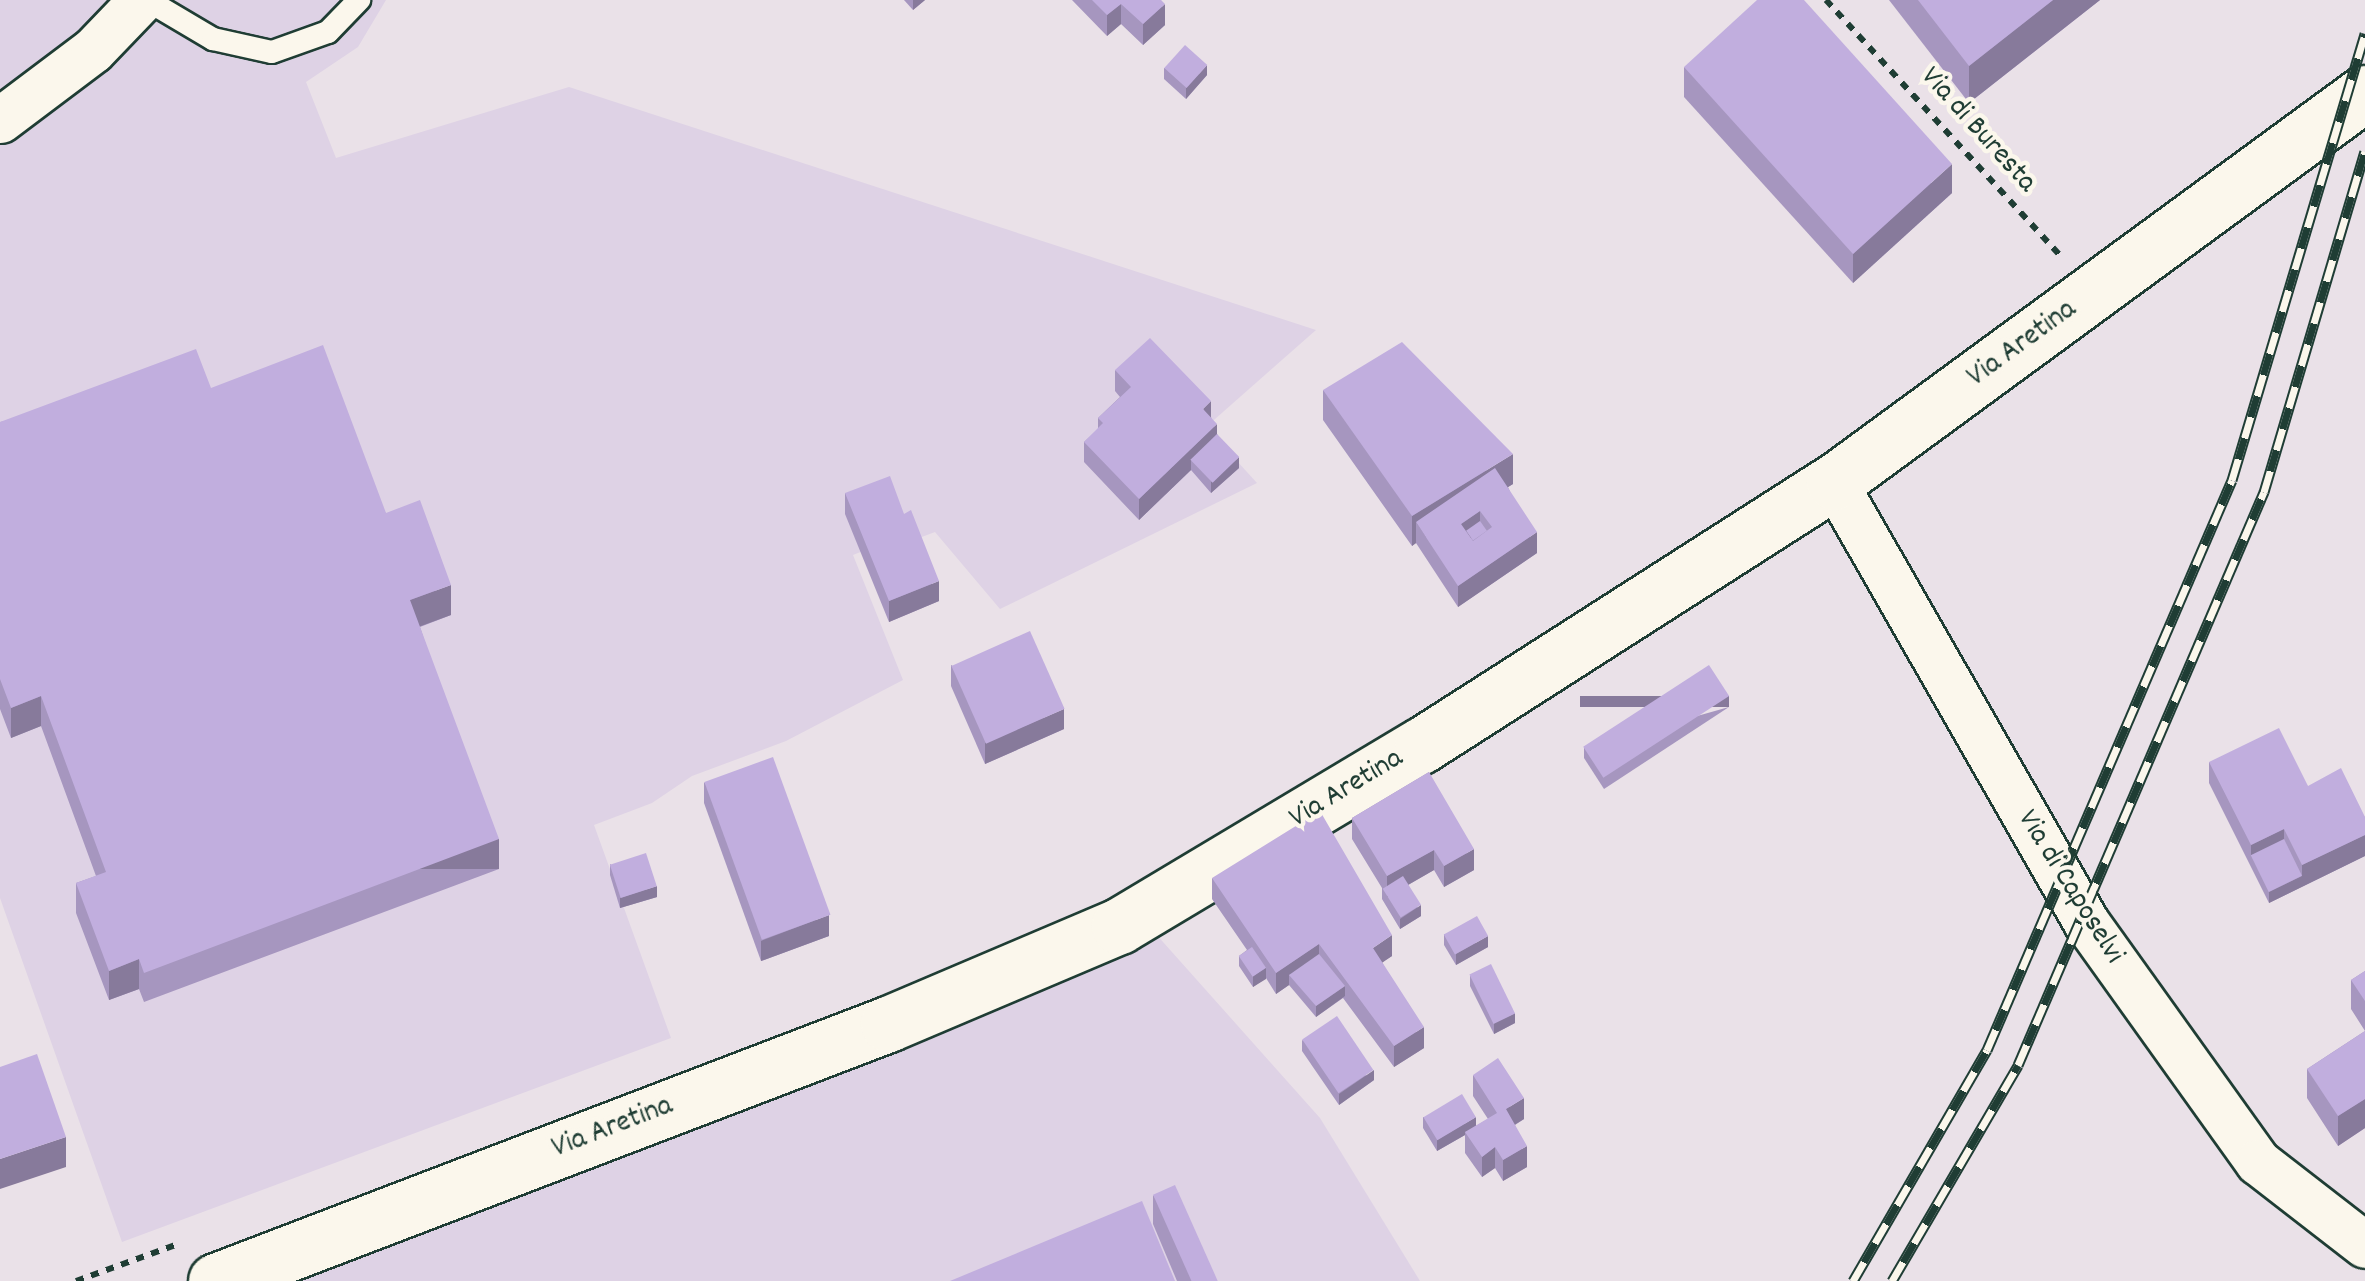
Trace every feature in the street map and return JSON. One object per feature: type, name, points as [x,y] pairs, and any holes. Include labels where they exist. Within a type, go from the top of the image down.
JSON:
[{"type":"street","points":[[0,120],[93,50],[144,0]]},
{"type":"street","name":"Via Aretina","points":[[202,1260],[888,1024],[1118,926],[1422,745],[1834,482],[2365,93]]},
{"type":"street","name":"Via di Caposelvi","points":[[1834,482],[2086,922],[2258,1162],[2365,1245]]},
{"type":"lane","points":[[144,0],[213,39],[272,52],[328,32],[359,0]]},
{"type":"path","name":"Via di Buresta","points":[[1826,0],[2072,269],[2089,297]]},
{"type":"path","points":[[76,1281],[202,1260]]},
{"type":"shaded area","points":[[0,0],[386,0],[358,47],[306,82],[336,158],[569,87],[1316,330],[1206,427],[1257,483],[1000,609],[935,532],[919,538],[913,531],[853,555],[903,680],[786,741],[692,776],[652,803],[594,825],[671,1038],[122,1242],[0,898]]},
{"type":"shaded area","points":[[1155,933],[1320,1118],[1420,1281],[299,1281]]},
{"type":"building","points":[[1092,0],[1161,0],[1165,4],[1143,24],[1121,4],[1107,15]]},
{"type":"building","points":[[1757,0],[1804,0],[1952,164],[1853,254],[1684,67]]},
{"type":"building","points":[[1918,0],[2053,0],[1969,66]]},
{"type":"building","points":[[1185,45],[1207,65],[1187,88],[1164,68]]},
{"type":"building","points":[[1150,338],[1211,401],[1203,409],[1217,424],[1139,499],[1084,442],[1103,423],[1098,418],[1131,387],[1115,370]]},
{"type":"building","points":[[1402,342],[1513,454],[1412,516],[1323,390]]},
{"type":"building","points":[[323,345],[386,513],[420,500],[451,585],[410,600],[499,839],[144,973],[139,959],[109,971],[76,883],[106,872],[41,696],[11,708],[0,679],[0,422],[196,349],[211,388]]},
{"type":"building","points":[[1217,434],[1239,457],[1213,483],[1190,460]]},
{"type":"building","points":[[1495,468],[1537,532],[1458,586],[1416,522]],"holes":[[[1480,511],[1492,527],[1473,541],[1461,524]]]},
{"type":"building","points":[[890,476],[904,514],[911,510],[939,581],[889,601],[845,493]]},
{"type":"building","points":[[1480,521],[1487,531],[1473,541],[1466,531]]},
{"type":"building","points":[[1030,631],[1065,709],[986,744],[951,666]]},
{"type":"building","points":[[1709,665],[1729,696],[1603,778],[1583,747]]},
{"type":"building","points":[[2279,728],[2308,786],[2341,768],[2365,817],[2365,835],[2302,865],[2284,829],[2251,845],[2209,762]]},
{"type":"building","points":[[773,757],[830,915],[762,940],[704,782]]},
{"type":"building","points":[[1429,772],[1474,849],[1444,866],[1434,850],[1387,876],[1352,818]]},
{"type":"building","points":[[1320,811],[1392,935],[1373,948],[1424,1027],[1394,1046],[1319,944],[1276,973],[1212,878]]},
{"type":"building","points":[[2284,839],[2302,876],[2269,892],[2251,855]]},
{"type":"building","points":[[646,853],[657,886],[621,898],[610,865]]},
{"type":"building","points":[[1403,876],[1421,905],[1401,918],[1383,889]]},
{"type":"building","points":[[1477,916],[1488,936],[1455,955],[1444,934]]},
{"type":"building","points":[[1252,947],[1266,968],[1253,977],[1239,956]]},
{"type":"building","points":[[1319,954],[1345,986],[1316,1006],[1289,975]]},
{"type":"building","points":[[1491,964],[1515,1013],[1494,1024],[1469,975]]},
{"type":"building","points":[[2365,971],[2365,1001],[2351,980]]},
{"type":"building","points":[[1337,1016],[1373,1070],[1339,1093],[1302,1039]]},
{"type":"building","points":[[2365,1031],[2365,1099],[2338,1116],[2307,1069]]},
{"type":"building","points":[[37,1054],[66,1137],[0,1159],[0,1067]]},
{"type":"building","points":[[1498,1058],[1524,1098],[1506,1109],[1527,1146],[1503,1160],[1495,1147],[1482,1157],[1465,1132],[1497,1113],[1473,1075]]},
{"type":"building","points":[[1462,1094],[1476,1117],[1437,1140],[1423,1117]]},
{"type":"building","points":[[1175,1185],[1218,1281],[1191,1281],[1153,1195]]},
{"type":"building","points":[[1142,1201],[1175,1281],[950,1281]]},
{"type":"railway","points":[[1853,1281],[1987,1050],[2232,480],[2365,33]]},
{"type":"railway","points":[[1892,1281],[2018,1065],[2264,492],[2365,152]]}]
